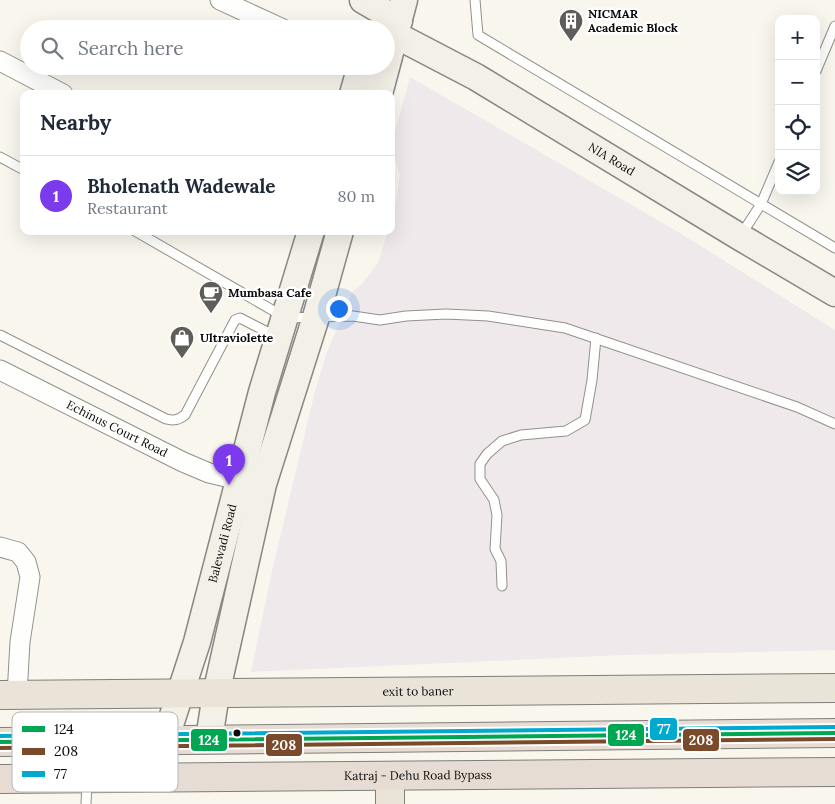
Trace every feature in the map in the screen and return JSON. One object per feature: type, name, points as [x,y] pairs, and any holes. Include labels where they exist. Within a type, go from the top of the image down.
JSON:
[{"type":"highway","points":[[178,740],[835,733]]},
{"type":"highway","name":"Katraj - Dehu Road Bypass","points":[[178,786],[390,776],[835,772]]},
{"type":"main road","name":"NIA Road","points":[[395,25],[476,77],[835,293]]},
{"type":"main road","points":[[354,90],[359,75]]},
{"type":"main road","points":[[379,90],[380,75]]},
{"type":"main road","name":"Balewadi Road","points":[[174,712],[197,642],[262,392],[310,235]]},
{"type":"main road","name":"Balewadi Road","points":[[209,740],[216,694],[263,484],[316,318],[339,235]]},
{"type":"main road","name":"exit to baner","points":[[8,695],[835,688]]},
{"type":"main road","points":[[390,776],[390,804]]},
{"type":"street","points":[[220,0],[263,20]]},
{"type":"street","points":[[0,61],[20,71]]},
{"type":"street","points":[[27,75],[55,90]]},
{"type":"street","name":"Echinus Court Road","points":[[0,370],[183,462],[209,473],[239,480]]},
{"type":"street","points":[[0,547],[18,552],[26,562],[30,577],[20,642],[8,695]]},
{"type":"lane","points":[[475,0],[478,35],[835,248]]},
{"type":"lane","points":[[820,62],[835,26]]},
{"type":"lane","points":[[0,157],[20,168]]},
{"type":"lane","points":[[740,237],[761,204],[775,171]]},
{"type":"lane","points":[[140,235],[282,328]]},
{"type":"lane","points":[[0,335],[166,419],[173,420],[179,419],[184,415],[235,320],[240,318],[282,328],[316,318],[354,316],[380,320],[446,314],[488,316],[565,328],[797,406],[835,424]]},
{"type":"lane","points":[[502,586],[501,562],[495,549],[497,515],[494,500],[480,479],[480,464],[487,454],[502,441],[521,435],[566,431],[585,420],[592,380],[596,338]]},
{"type":"shaded area","points":[[410,77],[680,233],[835,330],[835,650],[624,655],[251,672],[272,571],[315,391],[327,352],[353,291],[361,285],[378,263],[387,235],[395,235],[395,207],[400,175],[395,159],[395,132]]},
{"type":"transit line","name":"77","points":[[178,734],[835,727]]},
{"type":"transit line","name":"124","points":[[178,740],[835,733]]},
{"type":"transit line","name":"77","points":[[0,736],[12,736]]},
{"type":"transit line","name":"208","points":[[178,746],[835,739]]},
{"type":"transit line","name":"124","points":[[0,742],[12,742]]},
{"type":"transit line","name":"208","points":[[0,748],[12,748]]},
{"type":"place","name":"NICMAR Academic Block","points":[[571,42]]},
{"type":"place","name":"Mumbasa Cafe","points":[[211,314]]},
{"type":"place","name":"Ultraviolette","points":[[182,359]]},
{"type":"place","name":"Bholenath Wadewale","points":[[229,485]]}]
